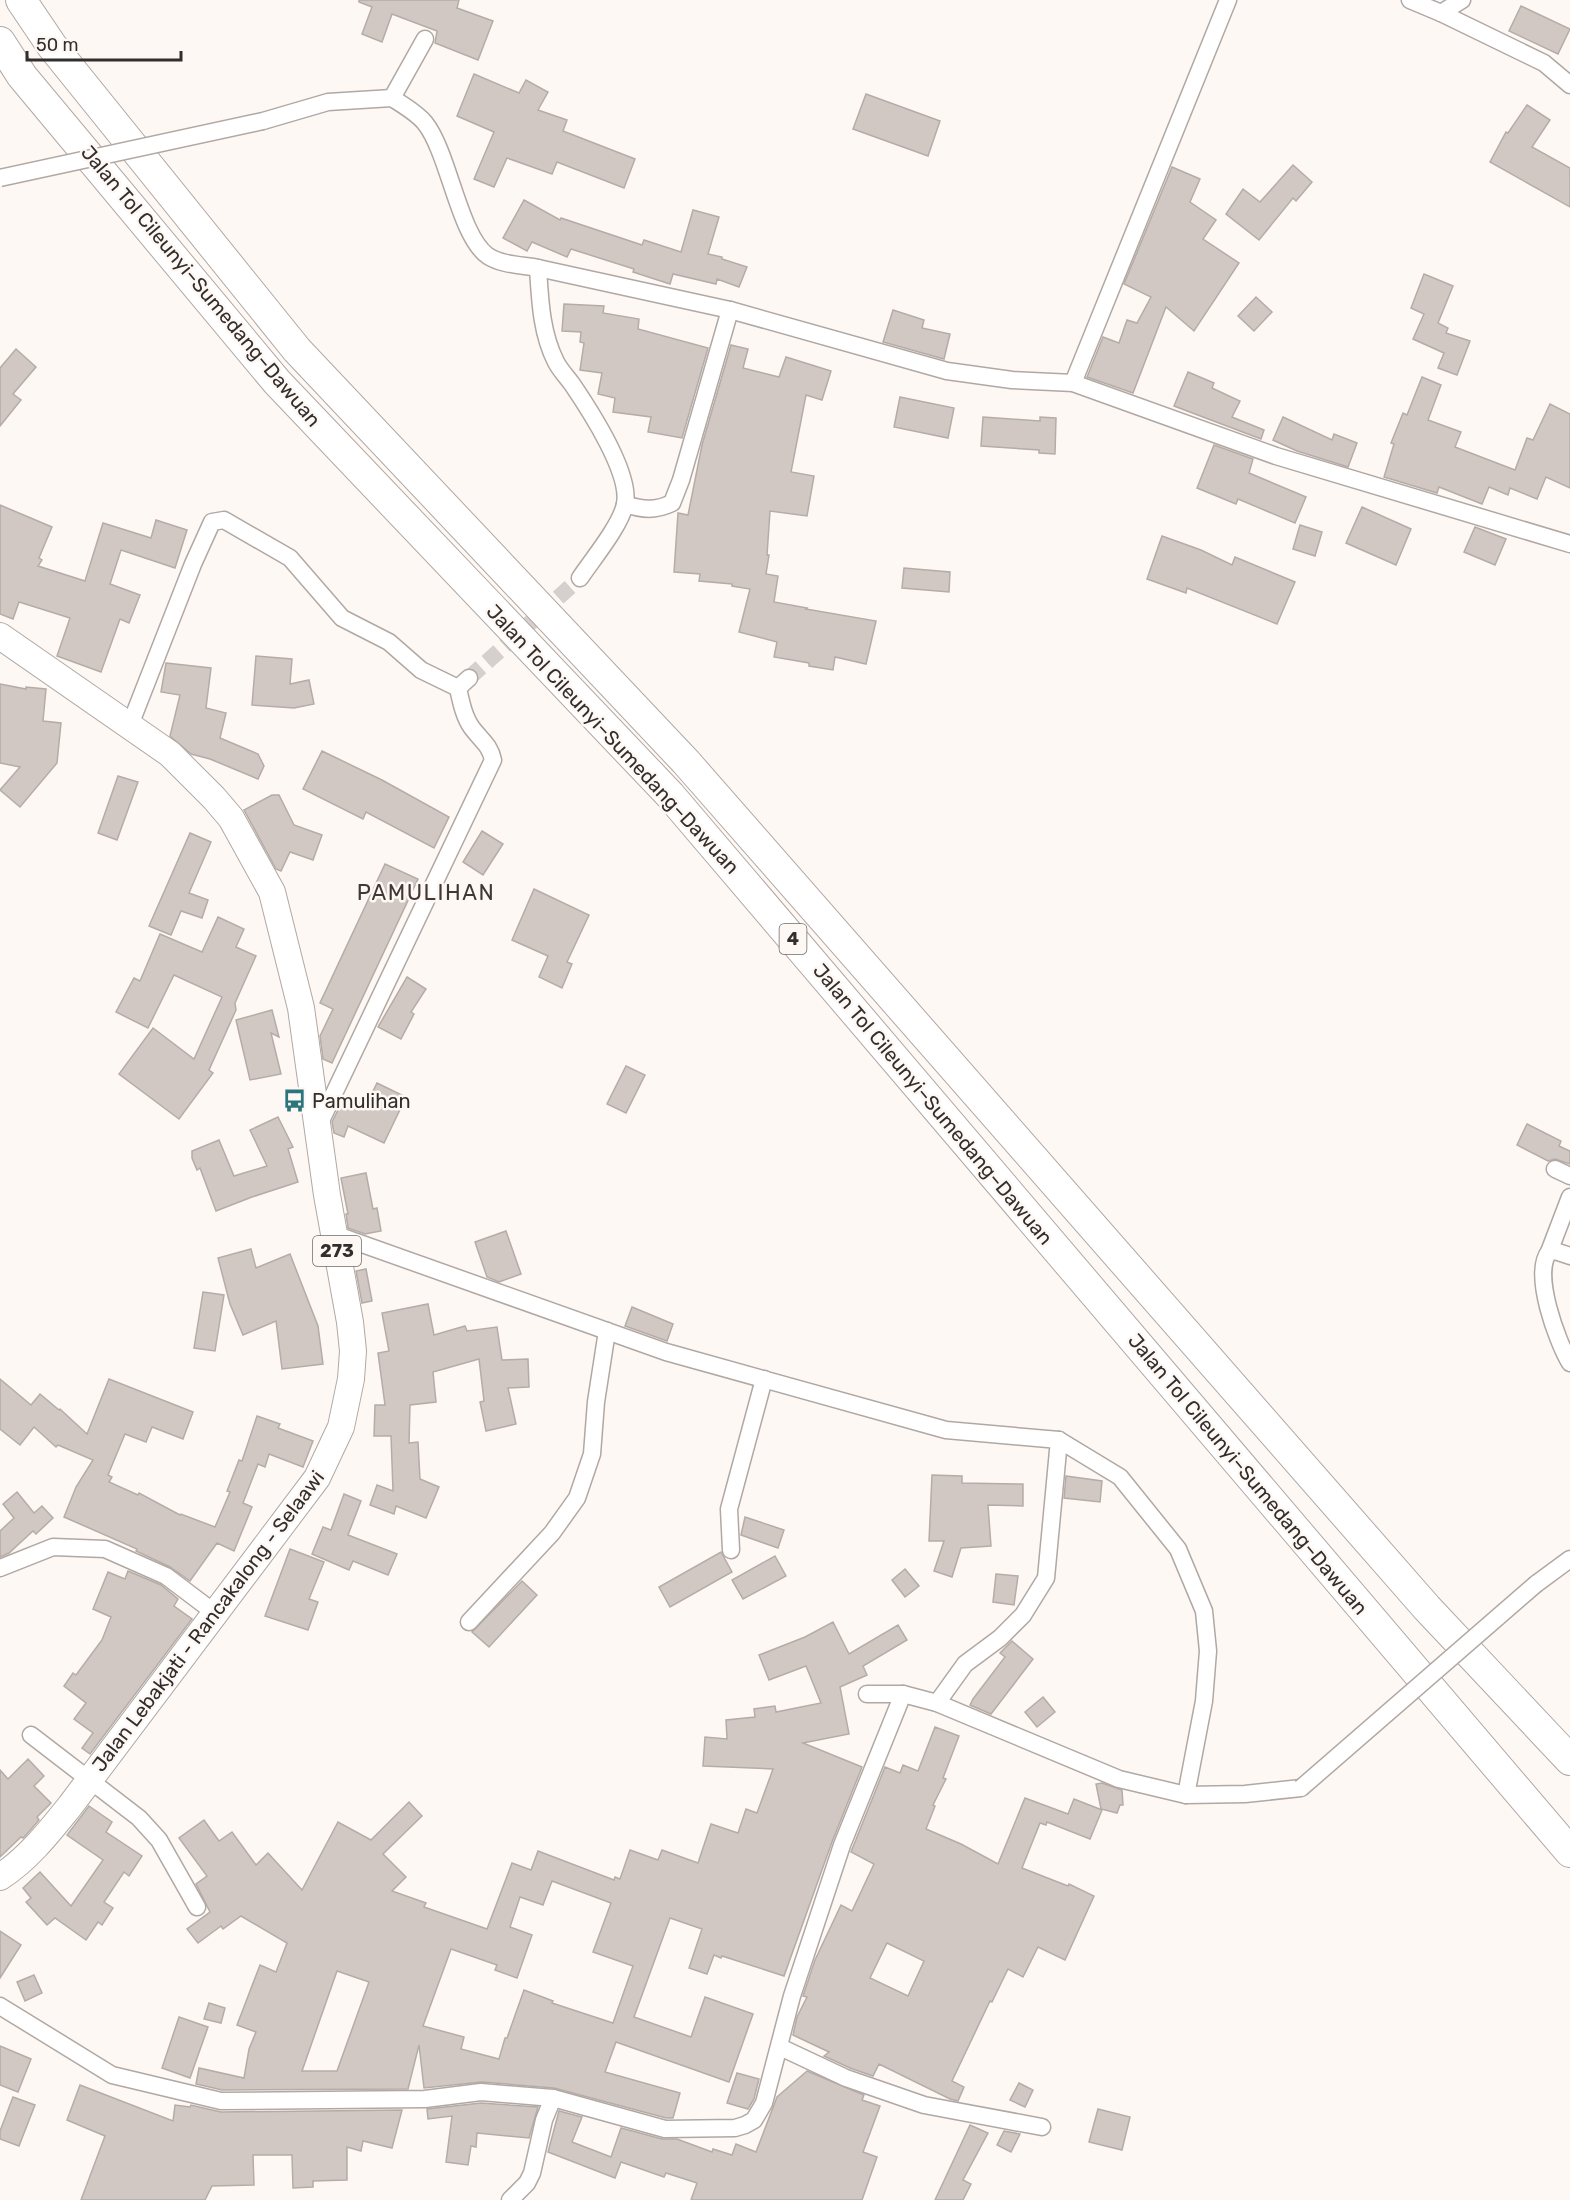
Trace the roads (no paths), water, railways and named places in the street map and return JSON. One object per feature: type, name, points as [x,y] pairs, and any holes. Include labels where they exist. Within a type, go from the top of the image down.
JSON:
[{"type":"highway","name":"Jalan Tol Cileunyi–Sumedang–Dawuan","points":[[21,0],[52,46],[297,350],[686,762],[1427,1608],[1570,1760]]},
{"type":"highway","name":"Jalan Tol Cileunyi–Sumedang–Dawuan","points":[[0,42],[22,76],[277,382],[670,795],[1570,1852]]},
{"type":"main road","name":"Jalan Lebakjati - Rancakalong - Selaawi","points":[[0,636],[170,754],[214,798],[236,827],[272,892],[301,1008],[334,1234],[350,1322],[352,1351],[351,1379],[341,1427],[317,1478],[45,1837],[26,1857],[0,1877]]},
{"type":"street","points":[[1073,383],[1228,0]]},
{"type":"street","points":[[1410,0],[1544,63],[1570,85]]},
{"type":"street","points":[[1441,13],[1462,0]]},
{"type":"street","points":[[392,98],[425,39]]},
{"type":"street","points":[[0,178],[263,121],[328,102],[392,98],[425,123],[435,141],[475,241],[489,256],[508,263],[730,310],[947,371],[1012,380],[1073,383],[1276,456],[1570,544]]},
{"type":"street","points":[[538,268],[542,314],[556,362],[603,434],[624,487],[625,504],[618,522],[580,578]]},
{"type":"street","points":[[625,504],[642,510],[659,509],[672,503],[681,480],[730,310]]},
{"type":"street","points":[[130,725],[193,564],[212,522],[224,520],[290,558],[342,618],[389,642],[421,670],[463,683],[461,706],[472,728],[490,748],[493,760],[318,1127]]},
{"type":"street","points":[[1570,1197],[1545,1257],[1545,1287],[1552,1322],[1570,1363]]},
{"type":"street","points":[[334,1234],[666,1352],[946,1430],[1059,1440],[1120,1477],[1178,1549],[1204,1611],[1208,1651],[1204,1701],[1186,1795]]},
{"type":"street","points":[[1549,1252],[1555,1251],[1570,1256]]},
{"type":"street","points":[[469,1622],[552,1533],[577,1498],[592,1454],[596,1402],[607,1331]]},
{"type":"street","points":[[730,1550],[729,1509],[764,1379]]},
{"type":"street","points":[[936,1703],[965,1664],[1000,1638],[1023,1615],[1046,1578],[1059,1440]]},
{"type":"street","points":[[0,1568],[53,1546],[105,1549],[166,1576],[215,1613]]},
{"type":"street","points":[[867,1694],[903,1694],[936,1703],[1119,1779],[1186,1795],[1245,1794],[1301,1788],[1536,1584],[1570,1559]]},
{"type":"street","points":[[0,2006],[112,2075],[221,2101],[425,2099],[482,2092],[553,2098],[665,2129],[735,2128],[745,2125],[754,2120],[764,2103],[792,1996],[842,1845],[903,1694]]},
{"type":"street","points":[[31,1735],[139,1818],[159,1840],[196,1907]]},
{"type":"street","points":[[780,2047],[846,2078],[924,2105],[1042,2127]]},
{"type":"street","points":[[510,2200],[527,2183],[532,2173],[544,2120],[553,2098]]},
{"type":"tunnel","points":[[469,678],[580,578]]},
{"type":"place","name":"Pamulihan","points":[[294,1101]]},
{"type":"district","name":"PAMULIHAN","points":[[426,892]]}]
